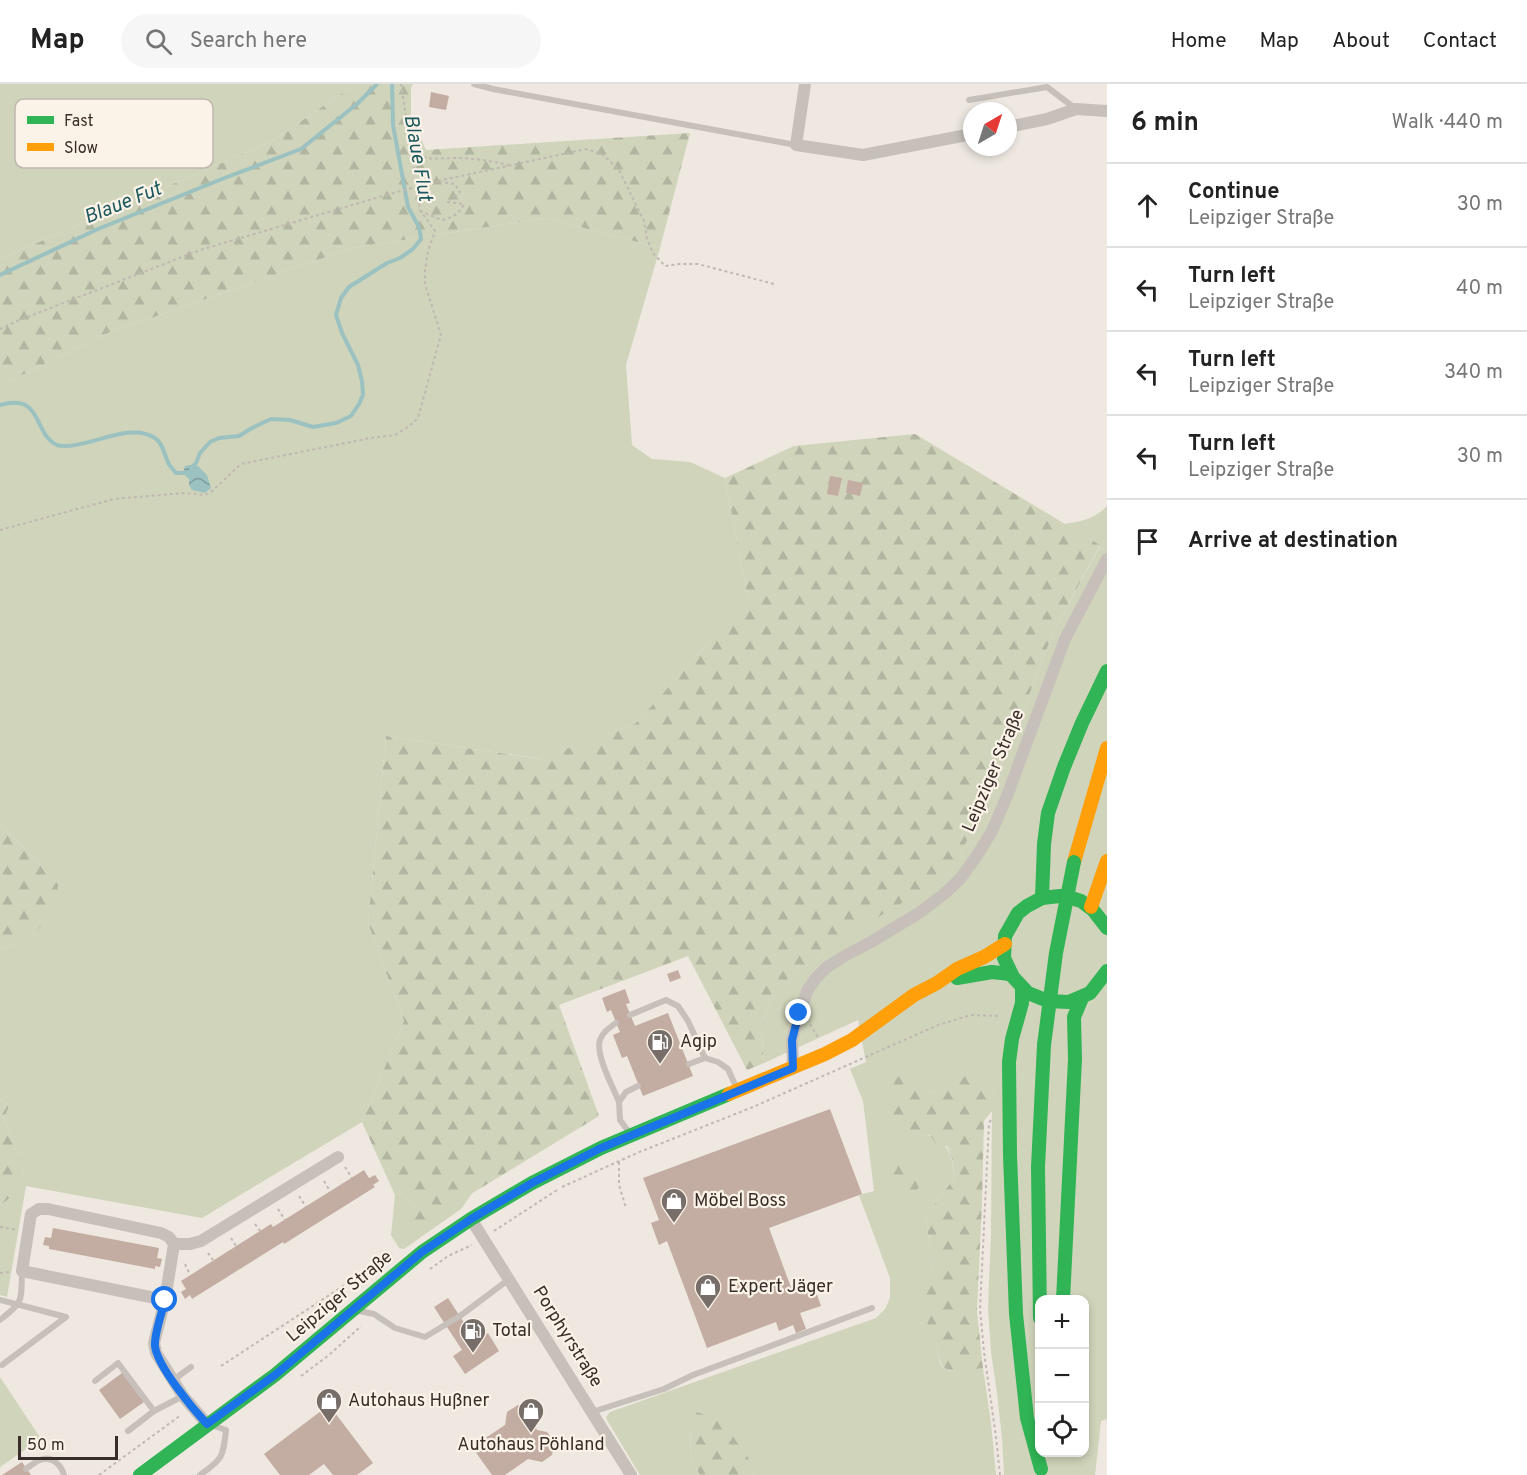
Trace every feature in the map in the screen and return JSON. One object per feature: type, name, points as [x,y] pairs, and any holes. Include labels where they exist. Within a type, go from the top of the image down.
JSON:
[{"type":"main road","points":[[1042,898],[1044,844],[1048,813],[1082,723],[1107,671]]},
{"type":"main road","points":[[1040,1295],[1038,1167],[1049,995],[1063,908],[1088,807],[1107,748]]},
{"type":"main road","points":[[1091,907],[1107,861]]},
{"type":"main road","points":[[1107,928],[1091,907],[1082,902],[1062,896],[1042,898],[1030,903],[1017,915],[1007,932],[1004,954],[1010,974],[1022,989],[1044,1001],[1070,1002],[1082,998],[1096,987],[1107,971]]},
{"type":"main road","name":"Leipziger Straße","points":[[140,1475],[275,1375],[422,1252],[471,1219],[577,1159],[631,1134],[793,1068],[852,1040],[915,995],[957,969],[984,957],[1005,944]]},
{"type":"main road","name":"Leipziger Straße","points":[[937,983],[984,972],[1010,974]]},
{"type":"main road","points":[[1022,989],[1022,1003],[1012,1039],[1009,1062],[1013,1271],[1027,1418],[1041,1472]]},
{"type":"main road","points":[[1063,1295],[1075,1059],[1074,1017],[1082,998]]},
{"type":"main road","points":[[1041,1472],[1046,1457]]},
{"type":"street","points":[[805,84],[796,145],[863,156],[963,136]]},
{"type":"street","points":[[1017,125],[1047,119],[1076,109],[1107,111]]},
{"type":"street","name":"Leipziger Straße","points":[[793,1068],[792,1040],[807,991],[816,978],[827,967],[920,913],[960,879],[981,849],[992,831],[1007,796],[1065,639],[1107,559]]},
{"type":"street","points":[[174,1244],[201,1241],[338,1157]]},
{"type":"street","points":[[165,1300],[22,1271],[31,1214],[39,1209],[48,1209],[161,1233],[169,1237],[174,1244],[165,1300],[154,1343],[156,1353],[183,1396],[207,1424]]},
{"type":"street","name":"Porphyrstraße","points":[[471,1219],[592,1412],[625,1473]]},
{"type":"lane","points":[[474,84],[504,92],[796,145]]},
{"type":"lane","points":[[969,99],[1045,86],[1076,109]]},
{"type":"lane","points":[[630,1015],[666,1000],[678,1006],[705,1058]]},
{"type":"lane","points":[[616,1023],[604,1032],[599,1042],[602,1063],[619,1102],[620,1120],[631,1134]]},
{"type":"lane","points":[[689,1064],[705,1058],[718,1062],[728,1069],[737,1090]]},
{"type":"lane","points":[[619,1102],[626,1092],[638,1086]]},
{"type":"lane","points":[[0,1320],[19,1305],[22,1271]]},
{"type":"lane","points":[[352,1310],[374,1314],[395,1328],[426,1336],[460,1316],[509,1279]]},
{"type":"lane","points":[[0,1300],[66,1317],[2,1365]]},
{"type":"lane","points":[[592,1412],[664,1389],[693,1375],[872,1308]]},
{"type":"lane","points":[[94,1381],[118,1363],[154,1411]]},
{"type":"lane","points":[[173,1380],[191,1367]]},
{"type":"lane","points":[[128,1431],[154,1411],[183,1396]]},
{"type":"lane","points":[[200,1475],[217,1463],[224,1451],[226,1430],[207,1424]]},
{"type":"lane","points":[[26,1469],[40,1460],[47,1459],[62,1467],[64,1475]]},
{"type":"path","points":[[401,84],[415,175]]},
{"type":"path","points":[[0,329],[200,250],[438,181],[586,149],[602,154],[619,170],[644,221],[652,253],[665,266],[698,264],[774,284]]},
{"type":"path","points":[[412,153],[420,158],[488,160],[511,165]]},
{"type":"path","points":[[420,210],[442,220],[460,212],[464,204],[447,202],[460,192],[455,184],[438,181]]},
{"type":"path","points":[[0,530],[114,499],[186,493],[205,495],[212,492],[241,464],[395,435],[408,427],[418,418],[441,336],[425,284],[428,251],[435,231],[420,210],[418,194]]},
{"type":"path","points":[[425,1272],[558,1190],[938,1025],[971,1015],[1019,1018]]},
{"type":"path","points":[[999,1475],[980,1309],[988,1123],[1009,1098]]},
{"type":"path","points":[[619,1162],[619,1185],[626,1208]]},
{"type":"path","points":[[0,1227],[28,1232]]},
{"type":"path","points":[[221,1366],[395,1252]]},
{"type":"path","points":[[296,1380],[329,1355],[374,1314]]},
{"type":"path","points":[[99,1475],[191,1407]]},
{"type":"green space","points":[[0,84],[353,84],[272,141],[213,167],[213,99],[15,99],[15,168],[210,168],[0,259]]},
{"type":"green space","points":[[353,84],[413,84],[411,117],[426,150],[690,133],[660,248],[546,218],[352,248],[105,334],[0,386],[0,259],[272,141]]},
{"type":"green space","points":[[546,218],[660,248],[626,365],[632,445],[652,459],[690,462],[725,478],[748,599],[636,723],[541,759],[386,736],[368,923],[404,1021],[362,1122],[202,1218],[26,1186],[7,1297],[0,1295],[0,1203],[4,1204],[25,1176],[4,1119],[9,1106],[0,1098],[0,949],[14,944],[58,884],[0,823],[0,386],[105,334],[352,248]]},
{"type":"green space","points":[[915,434],[1100,545],[1053,633],[990,796],[960,854],[918,893],[845,937],[798,972],[769,1003],[761,1028],[764,1063],[747,1070],[688,956],[559,1005],[599,1116],[448,1208],[422,1228],[409,1229],[407,1225],[415,1208],[402,1194],[395,1195],[362,1122],[404,1021],[368,923],[386,736],[540,759],[636,723],[748,599],[725,478],[794,446]]},
{"type":"green space","points":[[1107,506],[1107,1419],[1101,1421],[1095,1475],[1004,1475],[988,1308],[994,1086],[970,1074],[941,1091],[929,1092],[923,1087],[911,1137],[927,1135],[937,1139],[946,1148],[953,1164],[955,1177],[926,1216],[930,1251],[936,1263],[932,1270],[926,1319],[936,1341],[940,1363],[944,1368],[950,1371],[983,1368],[996,1475],[753,1475],[756,1469],[690,1422],[691,1459],[700,1475],[640,1475],[607,1420],[606,1417],[610,1412],[876,1318],[885,1309],[890,1298],[890,1278],[859,1195],[874,1191],[863,1101],[850,1069],[866,1062],[858,1020],[764,1063],[761,1028],[769,1003],[798,972],[960,854],[990,796],[1053,633],[1100,546],[1064,524],[1088,519]]},
{"type":"green space","points":[[0,823],[58,884],[56,906],[38,930],[0,949]]},
{"type":"green space","points":[[911,1074],[923,1079],[923,1087],[929,1092],[941,1091],[969,1074],[978,1075],[994,1085],[992,1111],[984,1121],[977,1311],[983,1368],[958,1371],[943,1367],[925,1316],[922,1303],[924,1278],[926,1272],[932,1270],[936,1263],[930,1251],[926,1216],[955,1177],[947,1146],[938,1147],[930,1135],[911,1137],[894,1128],[886,1084],[893,1078]]},
{"type":"green space","points":[[0,1098],[9,1106],[4,1119],[25,1176],[16,1192],[3,1204],[0,1203]]},
{"type":"green space","points":[[891,1165],[905,1168],[920,1183],[914,1201],[892,1190]]},
{"type":"green space","points":[[473,1192],[461,1209],[404,1249],[399,1248],[391,1235],[395,1195],[402,1194],[415,1208],[448,1208]]},
{"type":"green space","points":[[0,1377],[41,1439],[0,1467]]},
{"type":"green space","points":[[697,1412],[722,1421],[756,1469],[753,1475],[700,1475],[691,1459],[690,1422]]},
{"type":"water","points":[[185,466],[198,466],[207,475],[211,488],[205,493],[192,490],[189,485],[189,479],[183,473]]},
{"type":"building","points":[[431,92],[449,96],[446,110],[429,107]]},
{"type":"building","points":[[830,476],[842,478],[838,496],[827,494]]},
{"type":"building","points":[[848,480],[863,483],[860,496],[846,493]]},
{"type":"building","points":[[678,970],[681,978],[670,982],[667,974]]},
{"type":"building","points":[[625,989],[630,1003],[626,1004],[635,1026],[668,1013],[693,1076],[643,1096],[627,1056],[622,1058],[613,1035],[620,1032],[611,1010],[607,1012],[602,998]]},
{"type":"building","points":[[830,1109],[862,1194],[769,1228],[792,1290],[813,1283],[821,1306],[800,1313],[806,1329],[796,1333],[793,1325],[779,1331],[776,1322],[707,1348],[667,1241],[659,1245],[651,1223],[659,1220],[643,1178]]},
{"type":"building","points":[[364,1170],[369,1178],[375,1175],[379,1181],[373,1185],[375,1187],[192,1299],[190,1295],[185,1299],[181,1292],[186,1289],[181,1281],[271,1224],[273,1227]]},
{"type":"building","points":[[53,1228],[159,1248],[157,1258],[162,1259],[160,1267],[155,1266],[155,1269],[49,1249],[49,1246],[43,1245],[45,1237],[51,1238]]},
{"type":"building","points":[[448,1298],[476,1341],[488,1333],[499,1351],[465,1374],[453,1356],[462,1350],[434,1307]]},
{"type":"building","points":[[122,1373],[144,1402],[120,1419],[99,1390]]},
{"type":"building","points":[[329,1405],[373,1463],[357,1475],[333,1475],[324,1464],[309,1475],[280,1475],[264,1454]]},
{"type":"building","points":[[518,1405],[530,1407],[537,1418],[537,1430],[547,1432],[555,1443],[552,1455],[542,1462],[528,1459],[505,1475],[492,1475],[472,1447],[505,1425],[507,1412]]},
{"type":"building","points":[[22,1462],[31,1475],[2,1475]]},
{"type":"waterway","name":"Blaue Fut","points":[[0,275],[98,229],[301,149],[357,104],[377,84]]},
{"type":"waterway","name":"Blaue Flut","points":[[191,468],[210,442],[219,438],[239,436],[271,419],[290,420],[313,427],[336,423],[351,416],[359,404],[363,395],[358,365],[336,315],[341,298],[349,287],[387,263],[400,258],[413,249],[421,239],[419,227],[408,207],[393,125],[392,84]]},
{"type":"waterway","name":"Blaue Flut","points":[[0,405],[24,404],[31,409],[49,439],[59,446],[76,445],[134,432],[145,434],[160,443],[176,473],[185,473]]},
{"type":"traffic: fast","points":[[1042,898],[1044,844],[1048,813],[1082,723],[1107,671]]},
{"type":"traffic: fast","points":[[1044,1045],[1056,953],[1074,862]]},
{"type":"traffic: fast","points":[[1107,928],[1093,910],[1081,901],[1060,896],[1042,898],[1018,913],[1005,936],[1004,958],[1013,977],[1028,993],[1048,1001],[1069,1002],[1090,993],[1107,971]]},
{"type":"traffic: fast","points":[[957,978],[992,972],[1010,974]]},
{"type":"traffic: fast","points":[[1022,989],[1022,1003],[1012,1039],[1009,1062],[1016,1314],[1027,1418],[1041,1469]]},
{"type":"traffic: fast","points":[[1063,1295],[1075,1059],[1074,1017],[1082,998]]},
{"type":"traffic: fast","points":[[1040,1295],[1038,1167],[1044,1045]]},
{"type":"traffic: fast","points":[[140,1475],[275,1375],[422,1252],[471,1219],[532,1183],[601,1148],[729,1094]]},
{"type":"traffic: slow","points":[[1074,862],[1107,748]]},
{"type":"traffic: slow","points":[[1091,907],[1107,861]]},
{"type":"traffic: slow","points":[[729,1094],[825,1054],[852,1040],[914,995],[1005,944]]},
{"type":"place","name":"Agip","points":[[660,1065]]},
{"type":"place","name":"Möbel Boss","points":[[674,1224]]},
{"type":"place","name":"Expert Jäger","points":[[708,1310]]},
{"type":"place","name":"Total","points":[[473,1354]]},
{"type":"place","name":"Autohaus Hußner","points":[[329,1424]]},
{"type":"place","name":"Autohaus Pöhland","points":[[531,1434]]},
{"type":"route","points":[[165,1300],[154,1343],[156,1353],[183,1396],[207,1424],[275,1375],[400,1269],[471,1219],[577,1159],[793,1068],[792,1040],[799,1013]]}]
